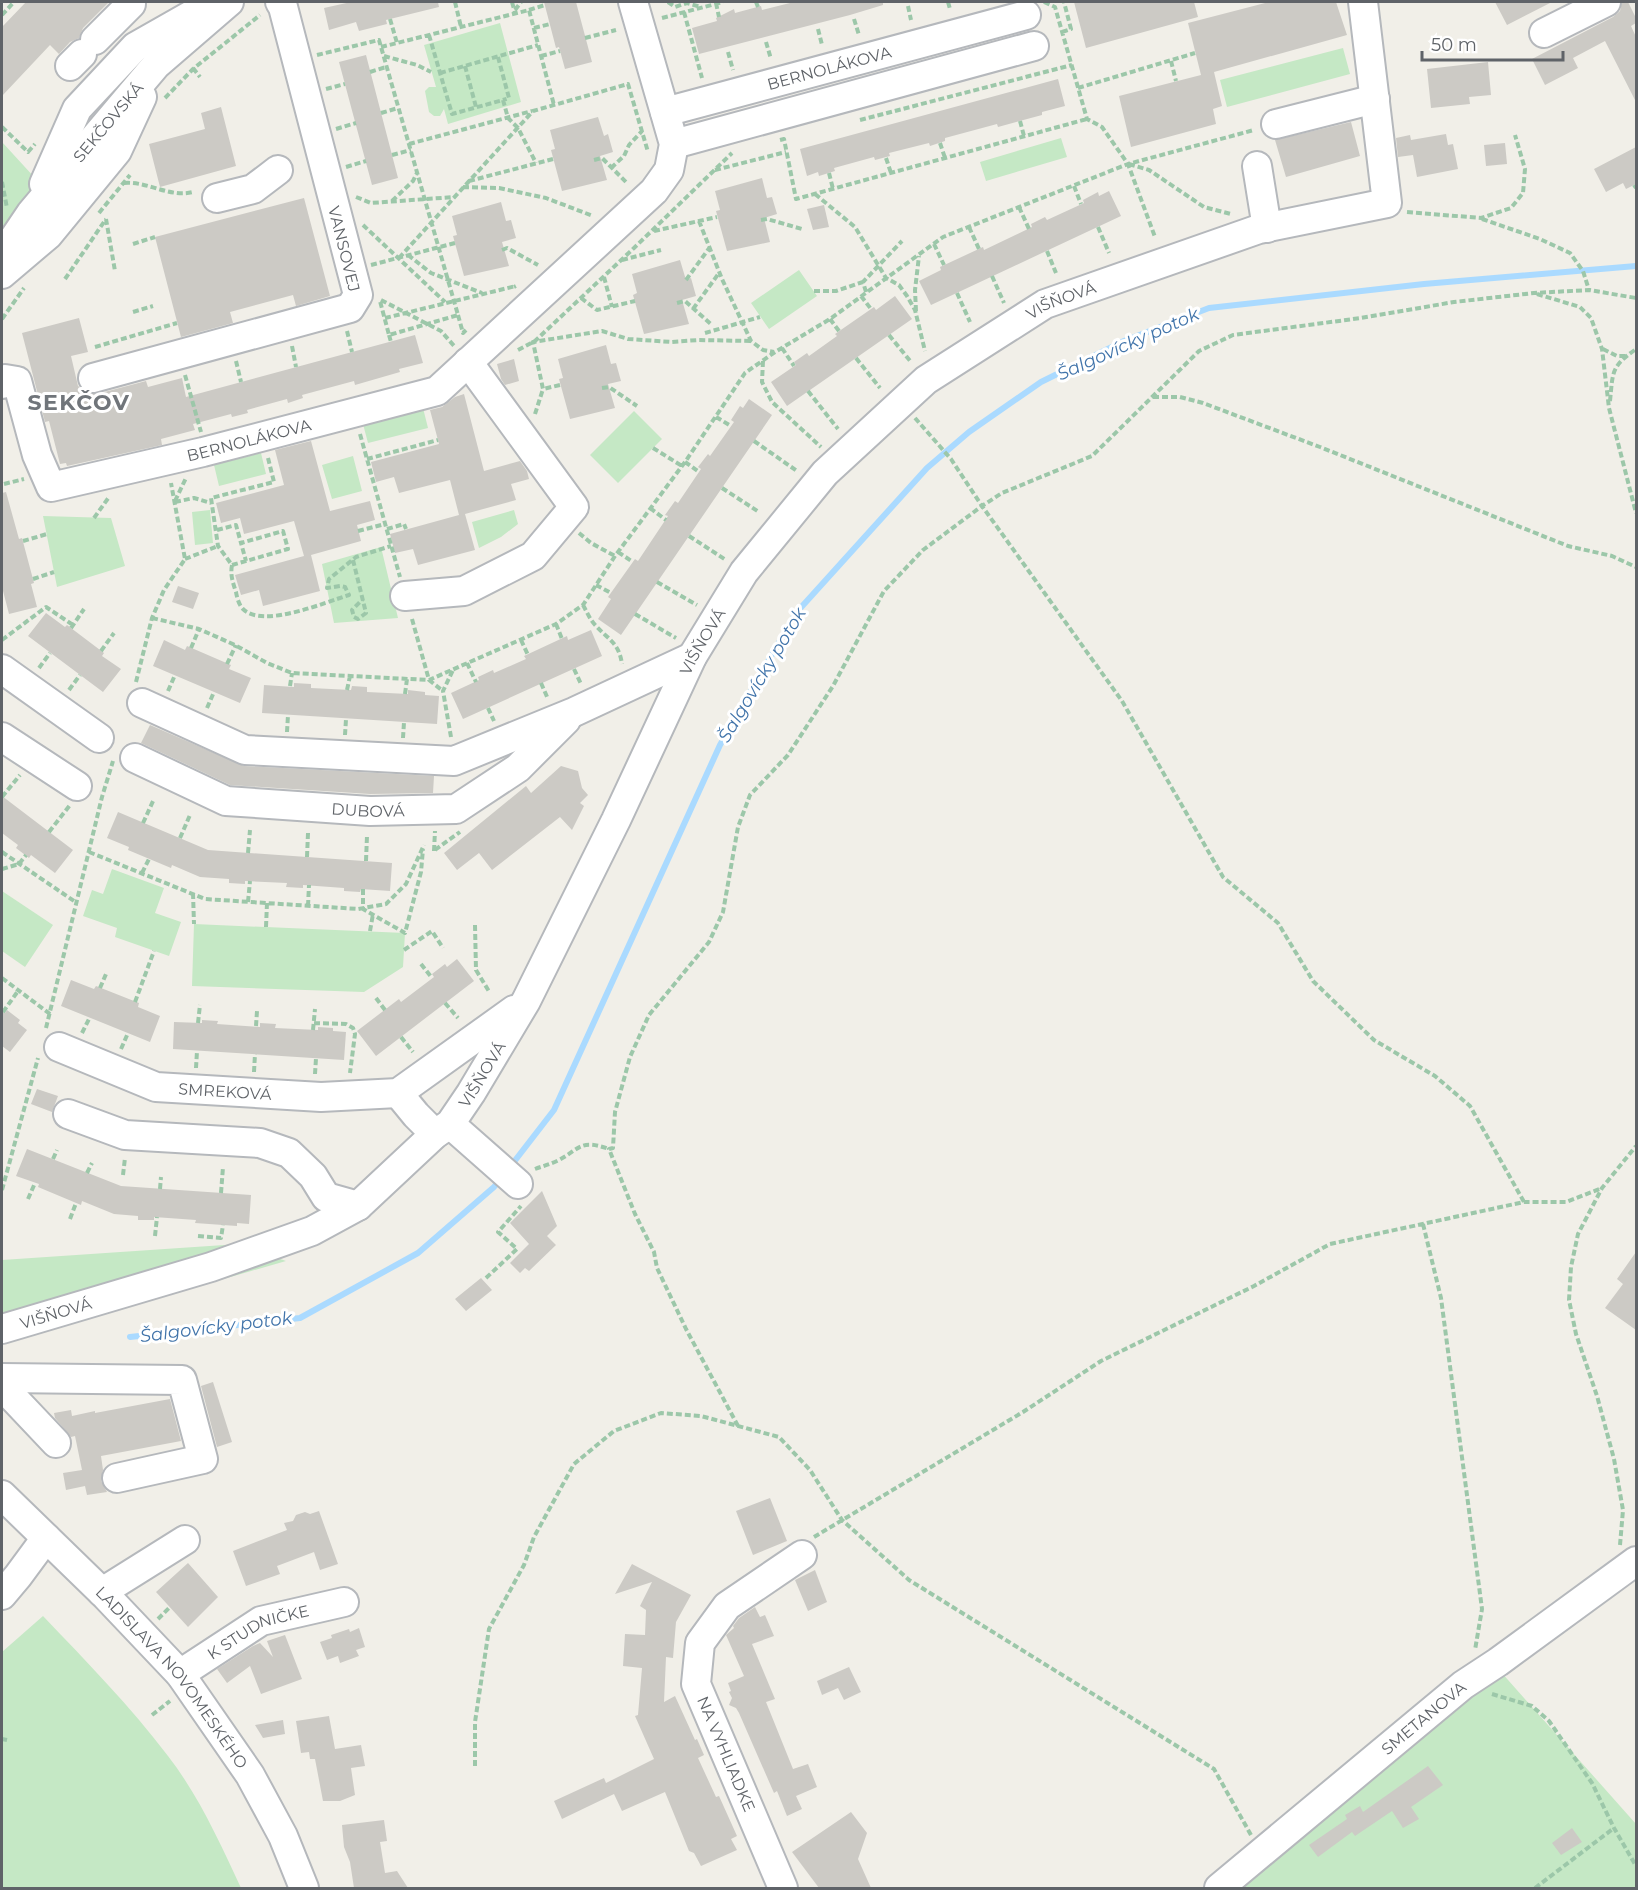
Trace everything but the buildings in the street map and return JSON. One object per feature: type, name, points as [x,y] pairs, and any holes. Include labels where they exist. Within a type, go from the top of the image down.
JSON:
[{"type":"street","points":[[82,53],[131,4],[129,2]]},
{"type":"street","points":[[31,213],[77,109],[135,47],[215,2]]},
{"type":"street","name":"SEKČOVSKÁ","points":[[2,256],[31,213],[156,65],[229,2]]},
{"type":"street","name":"VANSOVEJ","points":[[93,378],[350,308],[358,295],[280,2]]},
{"type":"street","points":[[1544,33],[1606,2]]},
{"type":"street","points":[[1363,4],[1387,203]]},
{"type":"street","points":[[646,6],[665,112]]},
{"type":"street","name":"BERNOLÁKOVA","points":[[34,466],[51,487],[202,443],[262,438],[437,391],[464,351],[654,190],[669,170],[661,148],[665,112],[1035,8]]},
{"type":"street","name":"BERNOLÁKOVA","points":[[661,148],[1034,46]]},
{"type":"street","points":[[2,273],[48,235],[117,151],[156,65]]},
{"type":"street","points":[[1276,124],[1375,99]]},
{"type":"street","points":[[1257,166],[1268,228]]},
{"type":"street","points":[[205,195],[253,189],[278,170]]},
{"type":"street","name":"VIŠŇOVÁ","points":[[2,1329],[211,1267],[312,1231],[358,1206],[442,1129],[471,1093],[525,1001],[616,820],[684,647],[891,395],[926,380],[1045,304],[1268,228],[1387,203]]},
{"type":"street","points":[[405,596],[464,591],[533,556],[574,507],[464,351]]},
{"type":"street","points":[[9,382],[34,466]]},
{"type":"street","name":"DUBOVÁ","points":[[147,697],[245,750],[454,760],[684,647]]},
{"type":"street","name":"DUBOVÁ","points":[[2,669],[116,752],[225,801],[370,811],[456,809],[518,768],[570,704]]},
{"type":"street","points":[[2,736],[74,795]]},
{"type":"street","points":[[516,1180],[442,1129],[416,1115],[398,1093],[525,1001]]},
{"type":"street","name":"SMREKOVÁ","points":[[56,1043],[156,1087],[321,1097],[398,1093]]},
{"type":"street","points":[[68,1114],[125,1135],[260,1143],[290,1153],[313,1176],[326,1197],[358,1206]]},
{"type":"street","points":[[312,1231],[326,1197]]},
{"type":"street","points":[[2,1378],[182,1380],[203,1459],[117,1478]]},
{"type":"street","points":[[2,1386],[56,1443]]},
{"type":"street","name":"LADISLAVA NOVOMESKÉHO","points":[[2,1495],[102,1592],[180,1674],[250,1775],[284,1836],[304,1888]]},
{"type":"street","points":[[2,1594],[46,1538]]},
{"type":"street","points":[[102,1592],[186,1540]]},
{"type":"street","name":"SMETANOVA","points":[[1219,1888],[1466,1683],[1498,1662],[1628,1553]]},
{"type":"street","name":"NA VYHLIADKE","points":[[783,1888],[696,1684],[700,1642],[727,1606],[802,1555]]},
{"type":"street","name":"K STUDNIČKE","points":[[180,1674],[261,1621],[344,1602]]},
{"type":"path","points":[[2,15],[14,2]]},
{"type":"path","points":[[455,2],[461,27]]},
{"type":"path","points":[[512,2],[514,12]]},
{"type":"path","points":[[514,12],[520,2]]},
{"type":"path","points":[[668,2],[675,7],[684,3],[706,5]]},
{"type":"path","points":[[662,18],[723,2]]},
{"type":"path","points":[[756,2],[758,7]]},
{"type":"path","points":[[948,2],[950,9]]},
{"type":"path","points":[[1062,32],[1071,29],[1064,2]]},
{"type":"path","points":[[684,3],[702,78]]},
{"type":"path","points":[[716,3],[719,17]]},
{"type":"path","points":[[381,47],[545,5]]},
{"type":"path","points":[[646,6],[662,18],[665,29]]},
{"type":"path","points":[[908,6],[911,20]]},
{"type":"path","points":[[940,12],[960,7]]},
{"type":"path","points":[[1035,8],[1055,7],[1087,119]]},
{"type":"path","points":[[529,10],[554,105]]},
{"type":"path","points":[[901,23],[921,17]]},
{"type":"path","points":[[390,19],[397,43]]},
{"type":"path","points":[[854,19],[859,35]]},
{"type":"path","points":[[534,28],[550,24]]},
{"type":"path","points":[[818,29],[822,45]]},
{"type":"path","points":[[585,38],[616,30]]},
{"type":"path","points":[[849,37],[869,32]]},
{"type":"path","points":[[429,35],[452,114],[509,98],[498,57]]},
{"type":"path","points":[[315,56],[379,40],[463,333],[464,351]]},
{"type":"path","points":[[766,42],[771,59]]},
{"type":"path","points":[[812,48],[831,42]]},
{"type":"path","points":[[440,73],[538,45]]},
{"type":"path","points":[[541,56],[560,51]]},
{"type":"path","points":[[728,52],[733,70]]},
{"type":"path","points":[[1078,88],[1195,53]]},
{"type":"path","points":[[383,56],[417,65],[431,72]]},
{"type":"path","points":[[762,62],[782,56]]},
{"type":"path","points":[[1170,61],[1176,81]]},
{"type":"path","points":[[188,62],[200,77]]},
{"type":"path","points":[[859,120],[882,116],[1072,65]]},
{"type":"path","points":[[465,66],[476,107]]},
{"type":"path","points":[[370,72],[386,67]]},
{"type":"path","points":[[723,72],[742,67]]},
{"type":"path","points":[[628,75],[628,84],[642,131],[661,148]]},
{"type":"path","points":[[692,81],[712,75]]},
{"type":"path","points":[[327,99],[324,90],[345,84]]},
{"type":"path","points":[[409,144],[628,84]]},
{"type":"path","points":[[503,100],[508,117],[518,128],[536,163]]},
{"type":"path","points":[[381,113],[398,108]]},
{"type":"path","points":[[399,258],[533,111]]},
{"type":"path","points":[[332,119],[337,139]]},
{"type":"path","points":[[784,140],[796,199],[1087,119],[1102,127],[1128,164],[1155,237]]},
{"type":"path","points":[[1020,121],[1024,136]]},
{"type":"path","points":[[334,129],[356,123]]},
{"type":"path","points":[[152,618],[199,628],[236,645],[267,663],[292,673],[429,680],[453,670],[556,624],[583,605],[616,554],[685,462],[745,373],[775,352],[830,320],[943,237],[1128,164],[1276,124]]},
{"type":"path","points":[[2,127],[28,152]]},
{"type":"path","points":[[611,168],[624,156],[629,145],[642,131]]},
{"type":"path","points":[[1481,218],[1511,208],[1523,193],[1525,169],[1515,135]]},
{"type":"path","points":[[773,142],[794,137]]},
{"type":"path","points":[[940,143],[945,158]]},
{"type":"path","points":[[392,155],[411,150]]},
{"type":"path","points":[[514,352],[532,342],[581,298],[732,153],[743,150]]},
{"type":"path","points":[[714,170],[786,152]]},
{"type":"path","points":[[342,158],[347,177]]},
{"type":"path","points":[[594,160],[602,158],[628,185],[636,178]]},
{"type":"path","points":[[886,158],[891,173]]},
{"type":"path","points":[[468,181],[553,159]]},
{"type":"path","points":[[345,167],[366,161]]},
{"type":"path","points":[[1128,164],[1149,170],[1204,207],[1249,219],[1268,228]]},
{"type":"path","points":[[392,202],[414,181],[417,173]]},
{"type":"path","points":[[829,173],[833,189]]},
{"type":"path","points":[[115,186],[125,182],[144,184],[163,192],[205,195]]},
{"type":"path","points":[[1074,186],[1081,204]]},
{"type":"path","points":[[463,187],[499,188],[546,198],[593,216],[586,223]]},
{"type":"path","points":[[815,194],[855,227],[886,278],[898,285],[907,296],[916,314]]},
{"type":"path","points":[[354,204],[352,196],[371,203],[454,197]]},
{"type":"path","points":[[1387,203],[1410,213],[1481,218],[1540,238],[1570,253],[1583,271],[1589,290]]},
{"type":"path","points":[[1019,207],[1029,229]]},
{"type":"path","points":[[651,232],[717,217]]},
{"type":"path","points":[[65,279],[106,219],[115,271]]},
{"type":"path","points":[[761,220],[767,219],[802,228]]},
{"type":"path","points":[[362,231],[359,220],[446,303]]},
{"type":"path","points":[[699,221],[719,272],[752,341],[763,350],[775,352]]},
{"type":"path","points":[[969,227],[979,249]]},
{"type":"path","points":[[1098,227],[1109,253]]},
{"type":"path","points":[[133,244],[154,237]]},
{"type":"path","points":[[814,291],[836,291],[863,282],[903,241]]},
{"type":"path","points":[[371,265],[455,243]]},
{"type":"path","points":[[934,244],[944,265]]},
{"type":"path","points":[[686,280],[710,247]]},
{"type":"path","points":[[502,250],[507,248],[538,265]]},
{"type":"path","points":[[622,260],[662,250]]},
{"type":"path","points":[[1047,251],[1056,273]]},
{"type":"path","points":[[368,254],[373,274]]},
{"type":"path","points":[[408,255],[431,273],[483,294]]},
{"type":"path","points":[[919,255],[915,290],[916,314],[925,351]]},
{"type":"path","points":[[531,272],[546,258]]},
{"type":"path","points":[[693,309],[719,272]]},
{"type":"path","points":[[604,276],[612,307]]},
{"type":"path","points":[[992,276],[1004,303]]},
{"type":"path","points":[[507,293],[523,279]]},
{"type":"path","points":[[863,282],[866,292]]},
{"type":"path","points":[[385,318],[516,286]]},
{"type":"path","points":[[609,1149],[613,1148],[615,1112],[630,1057],[649,1016],[709,942],[723,912],[738,827],[750,795],[788,755],[833,686],[884,591],[923,550],[981,506],[1002,494],[1092,456],[1199,351],[1233,335],[1361,318],[1454,302],[1534,293],[1589,290],[1636,298]]},
{"type":"path","points":[[378,291],[391,342]]},
{"type":"path","points":[[957,293],[970,322]]},
{"type":"path","points":[[1534,293],[1580,307],[1591,318],[1602,349],[1609,408],[1636,513]]},
{"type":"path","points":[[861,296],[871,309]]},
{"type":"path","points":[[581,298],[597,310],[635,301]]},
{"type":"path","points":[[380,300],[441,331],[464,351]]},
{"type":"path","points":[[676,303],[685,301],[712,325]]},
{"type":"path","points":[[133,312],[153,306]]},
{"type":"path","points":[[374,310],[382,308]]},
{"type":"path","points":[[389,335],[458,315]]},
{"type":"path","points":[[705,333],[760,317]]},
{"type":"path","points":[[830,320],[839,331]]},
{"type":"path","points":[[95,347],[177,323]]},
{"type":"path","points":[[463,333],[472,325]]},
{"type":"path","points":[[346,330],[352,352]]},
{"type":"path","points":[[532,342],[603,331],[628,339],[672,342],[752,341]]},
{"type":"path","points":[[889,335],[911,362]]},
{"type":"path","points":[[532,342],[543,389],[560,385]]},
{"type":"path","points":[[291,345],[297,367]]},
{"type":"path","points":[[782,348],[794,366]]},
{"type":"path","points":[[1602,349],[1617,356],[1627,356]]},
{"type":"path","points":[[1609,408],[1613,375],[1619,361],[1636,349]]},
{"type":"path","points":[[856,358],[951,459],[981,506],[1122,701],[1223,877],[1278,923],[1313,981],[1374,1040],[1435,1076],[1470,1106],[1524,1202]]},
{"type":"path","points":[[763,360],[762,382],[772,402],[821,447]]},
{"type":"path","points":[[184,372],[202,443]]},
{"type":"path","points":[[602,388],[609,387],[637,406]]},
{"type":"path","points":[[808,391],[838,429]]},
{"type":"path","points":[[1152,397],[1180,397],[1203,404],[1320,447],[1568,546],[1612,556],[1636,567]]},
{"type":"path","points":[[354,413],[429,680],[443,691]]},
{"type":"path","points":[[716,417],[731,426]]},
{"type":"path","points":[[262,438],[274,482],[211,498],[219,546],[232,565],[231,572],[239,603],[249,613],[263,617],[289,614],[349,595],[345,587],[327,588],[329,579],[353,560],[391,546]]},
{"type":"path","points":[[367,459],[438,440]]},
{"type":"path","points":[[754,441],[798,471]]},
{"type":"path","points":[[653,448],[681,466]]},
{"type":"path","points":[[685,462],[699,472]]},
{"type":"path","points":[[4,484],[34,466]]},
{"type":"path","points":[[171,481],[185,559]]},
{"type":"path","points":[[722,488],[759,512]]},
{"type":"path","points":[[175,502],[194,498],[212,503]]},
{"type":"path","points":[[650,508],[666,520]]},
{"type":"path","points":[[564,519],[591,543],[633,562]]},
{"type":"path","points":[[358,531],[385,524]]},
{"type":"path","points":[[387,530],[404,524],[406,530]]},
{"type":"path","points":[[217,530],[236,525],[246,561]]},
{"type":"path","points":[[232,565],[288,549],[283,531],[241,543]]},
{"type":"path","points":[[23,541],[47,534]]},
{"type":"path","points":[[689,536],[727,561]]},
{"type":"path","points":[[147,697],[152,618],[164,590],[185,559],[219,546]]},
{"type":"path","points":[[353,560],[363,599],[366,613],[358,619],[352,615],[352,610],[363,599]]},
{"type":"path","points":[[33,579],[54,572]]},
{"type":"path","points":[[657,582],[698,605]]},
{"type":"path","points":[[596,585],[611,593]]},
{"type":"path","points":[[583,605],[594,624],[613,640],[621,655],[624,674]]},
{"type":"path","points":[[2,640],[46,607],[72,626],[84,609]]},
{"type":"path","points":[[635,614],[684,647]]},
{"type":"path","points":[[556,624],[562,639]]},
{"type":"path","points":[[191,648],[199,628]]},
{"type":"path","points":[[101,651],[114,633]]},
{"type":"path","points":[[520,640],[528,655]]},
{"type":"path","points":[[227,664],[236,645]]},
{"type":"path","points":[[37,671],[50,653]]},
{"type":"path","points":[[467,663],[476,682]]},
{"type":"path","points":[[541,683],[570,704],[574,669]]},
{"type":"path","points":[[452,744],[443,691],[453,670]]},
{"type":"path","points":[[290,686],[292,673]]},
{"type":"path","points":[[67,693],[80,675]]},
{"type":"path","points":[[147,697],[175,675]]},
{"type":"path","points":[[347,690],[350,676]]},
{"type":"path","points":[[405,694],[407,679]]},
{"type":"path","points":[[205,713],[214,692]]},
{"type":"path","points":[[287,733],[288,715]]},
{"type":"path","points":[[345,738],[346,718]]},
{"type":"path","points":[[2,1189],[56,1043],[50,1014],[116,752]]},
{"type":"path","points":[[2,797],[22,772]]},
{"type":"path","points":[[49,832],[74,795]]},
{"type":"path","points":[[143,823],[153,799]]},
{"type":"path","points":[[180,838],[190,815]]},
{"type":"path","points":[[248,853],[250,830]]},
{"type":"path","points":[[434,851],[462,831]]},
{"type":"path","points":[[307,857],[308,833]]},
{"type":"path","points":[[366,861],[368,836]]},
{"type":"path","points":[[89,852],[205,898],[363,909],[386,904],[406,884],[424,845],[421,872],[405,933],[363,909]]},
{"type":"path","points":[[2,852],[77,903]]},
{"type":"path","points":[[2,869],[19,864],[26,855]]},
{"type":"path","points":[[142,873],[148,859]]},
{"type":"path","points":[[248,902],[250,881]]},
{"type":"path","points":[[308,906],[309,885]]},
{"type":"path","points":[[363,889],[363,909]]},
{"type":"path","points":[[193,894],[194,924]]},
{"type":"path","points":[[266,927],[267,903]]},
{"type":"path","points":[[370,932],[373,914]]},
{"type":"path","points":[[475,925],[476,970],[490,993]]},
{"type":"path","points":[[404,950],[432,931],[443,948]]},
{"type":"path","points":[[135,1002],[154,951]]},
{"type":"path","points":[[421,964],[432,978]]},
{"type":"path","points":[[100,988],[106,974]]},
{"type":"path","points":[[2,978],[50,1014]]},
{"type":"path","points":[[3,1012],[18,991]]},
{"type":"path","points":[[375,998],[385,1010]]},
{"type":"path","points":[[446,1003],[458,1018]]},
{"type":"path","points":[[198,1023],[200,1005]]},
{"type":"path","points":[[313,1030],[315,1009]]},
{"type":"path","points":[[256,1026],[257,1011]]},
{"type":"path","points":[[56,1043],[90,1017]]},
{"type":"path","points":[[314,1023],[346,1024],[353,1028],[355,1034],[349,1077]]},
{"type":"path","points":[[119,1053],[128,1033]]},
{"type":"path","points":[[401,1037],[413,1052]]},
{"type":"path","points":[[196,1074],[197,1051]]},
{"type":"path","points":[[254,1078],[255,1054]]},
{"type":"path","points":[[315,1078],[316,1058]]},
{"type":"path","points":[[486,1278],[517,1249],[498,1232],[523,1204],[516,1180],[586,1145],[597,1145],[609,1149],[635,1214],[654,1252],[657,1268],[686,1329],[738,1426]]},
{"type":"path","points":[[1628,1553],[1614,1459],[1597,1396],[1576,1334],[1569,1300],[1571,1267],[1578,1234],[1602,1188],[1636,1146]]},
{"type":"path","points":[[53,1159],[57,1150]]},
{"type":"path","points":[[87,1173],[92,1163]]},
{"type":"path","points":[[221,1193],[223,1167]]},
{"type":"path","points":[[160,1177],[160,1189]]},
{"type":"path","points":[[28,1198],[35,1183]]},
{"type":"path","points":[[802,1555],[815,1536],[1023,1412],[1101,1361],[1254,1286],[1330,1244],[1524,1202],[1566,1202],[1602,1188]]},
{"type":"path","points":[[70,1219],[76,1203]]},
{"type":"path","points":[[155,1236],[157,1217]]},
{"type":"path","points":[[1423,1224],[1441,1298],[1482,1609],[1466,1683],[1532,1706],[1549,1721],[1592,1783],[1636,1866]]},
{"type":"path","points":[[198,1236],[221,1238],[223,1225]]},
{"type":"path","points":[[475,1766],[475,1722],[489,1629],[524,1565],[534,1537],[574,1464],[614,1431],[661,1413],[701,1416],[779,1437],[810,1470],[842,1520],[909,1580],[1214,1769],[1262,1854]]},
{"type":"path","points":[[2,1739],[7,1740]]},
{"type":"path","points":[[1535,1888],[1614,1828]]},
{"type":"green space","points":[[500,23],[521,102],[448,124],[444,109],[440,116],[434,116],[429,112],[425,91],[429,87],[436,87],[424,45]]},
{"type":"green space","points":[[1343,48],[1350,74],[1227,107],[1220,80]]},
{"type":"green space","points":[[1061,138],[1067,157],[986,181],[980,162]]},
{"type":"green space","points":[[2,142],[46,190],[2,258]]},
{"type":"green space","points":[[799,270],[817,296],[769,329],[751,303]]},
{"type":"green space","points":[[423,408],[428,428],[368,443],[363,424]]},
{"type":"green space","points":[[634,411],[662,439],[618,483],[590,455]]},
{"type":"green space","points":[[261,453],[266,474],[219,486],[214,465]]},
{"type":"green space","points":[[353,456],[362,491],[332,499],[322,465]]},
{"type":"green space","points":[[210,510],[213,543],[195,545],[192,512]]},
{"type":"green space","points":[[514,510],[518,524],[501,537],[479,548],[472,522]]},
{"type":"green space","points":[[43,516],[111,518],[125,566],[57,587]]},
{"type":"green space","points":[[381,547],[398,618],[334,623],[322,564]]},
{"type":"green space","points":[[112,869],[164,888],[155,913],[181,922],[169,956],[115,937],[117,928],[83,916],[92,890],[103,894]]},
{"type":"green space","points":[[2,891],[53,925],[25,967],[2,951]]},
{"type":"green space","points":[[194,924],[405,933],[403,967],[364,992],[192,986]]},
{"type":"green space","points":[[239,1244],[286,1261],[105,1313],[2,1332],[2,1260]]},
{"type":"green space","points":[[43,1616],[123,1702],[179,1771],[208,1820],[241,1888],[2,1888],[2,1652]]},
{"type":"green space","points":[[1485,1654],[1636,1824],[1636,1888],[1207,1888]]},
{"type":"waterway","name":"Šalgovícky potok","points":[[510,1167],[554,1110],[720,745],[796,613],[927,468],[969,432],[1041,382],[1124,341],[1209,308],[1424,284],[1636,266]]},
{"type":"waterway","name":"Šalgovícky potok","points":[[130,1337],[300,1318],[418,1253],[494,1187],[501,1178]]},
{"type":"district","name":"SEKČOV","points":[[79,402]]}]
